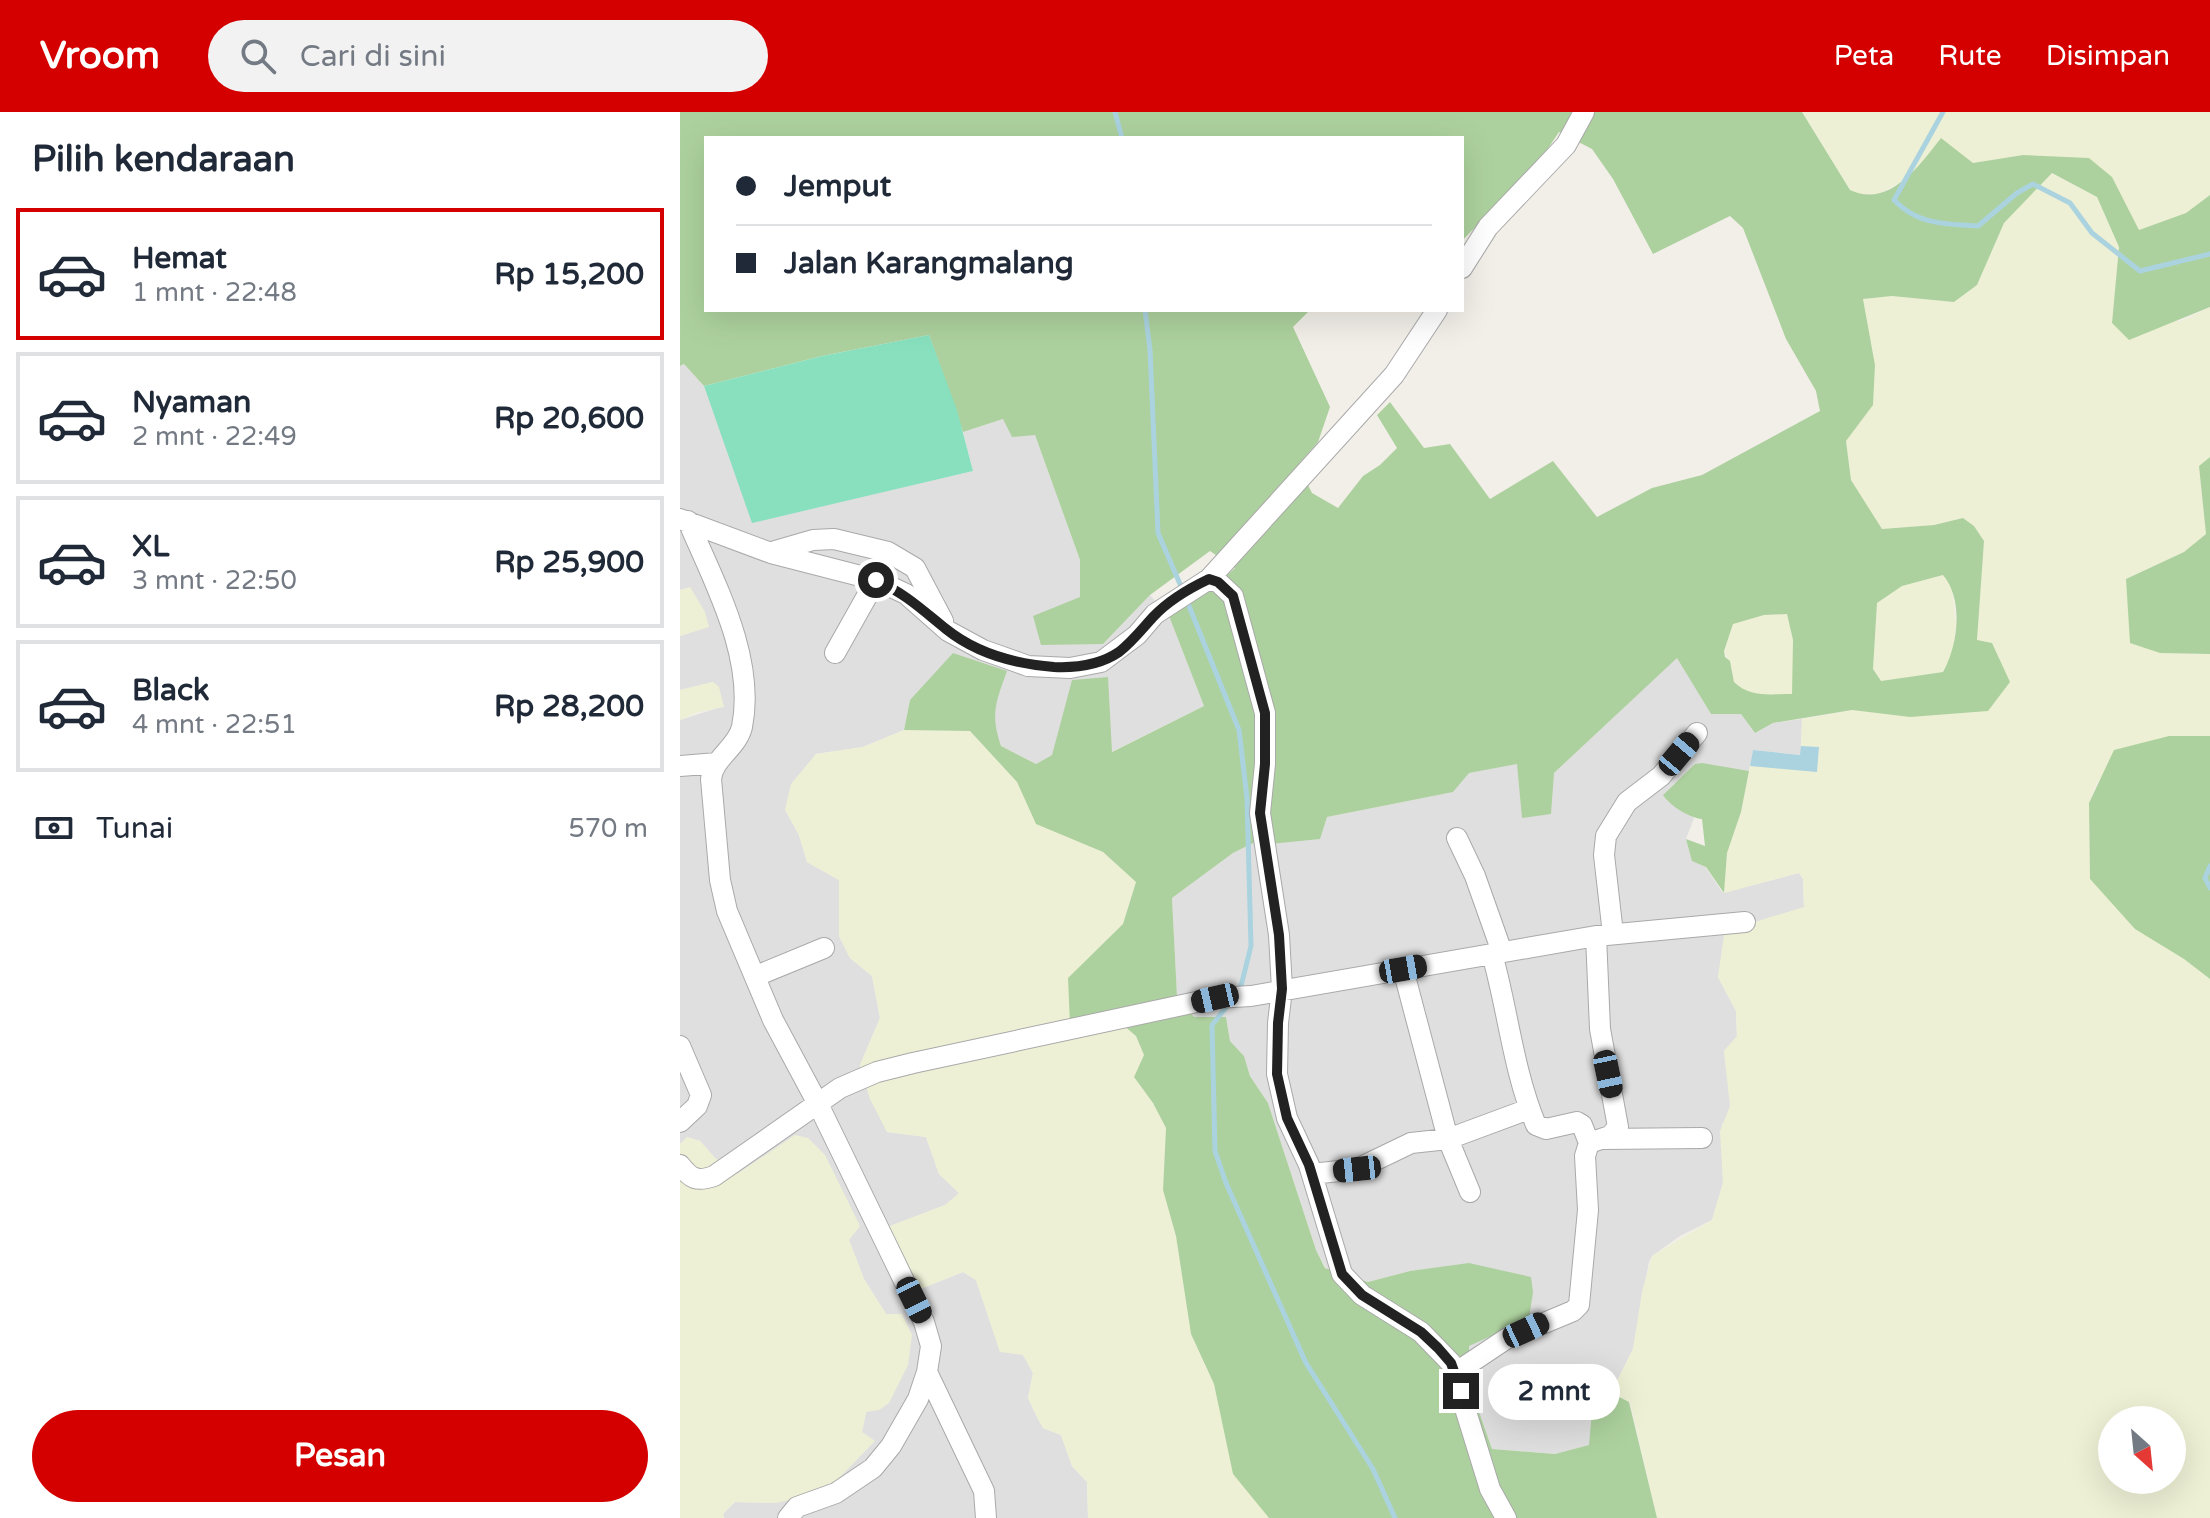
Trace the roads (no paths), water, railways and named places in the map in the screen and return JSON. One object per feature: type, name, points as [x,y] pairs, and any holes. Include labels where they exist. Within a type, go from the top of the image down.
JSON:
[{"type":"street","points":[[1464,265],[1488,227],[1566,145],[1584,112]]},
{"type":"street","points":[[684,520],[771,553],[876,580],[906,594],[948,631],[983,650],[1028,666],[1084,666],[1101,662],[1118,652],[1155,614],[1209,579],[1394,375],[1436,312]]},
{"type":"street","points":[[684,520],[718,592],[741,670],[742,726],[737,740],[717,763],[711,779],[723,896],[773,1020],[818,1104],[924,1322],[931,1346],[918,1399],[891,1446],[873,1468],[836,1493],[797,1507],[788,1518]]},
{"type":"street","points":[[771,553],[813,540],[834,539],[888,552],[915,568],[948,631]]},
{"type":"street","points":[[1209,579],[1218,582],[1233,596],[1265,713],[1265,764],[1260,813],[1279,935],[1282,989],[1277,1074],[1287,1118],[1312,1174],[1337,1261],[1349,1284],[1421,1332],[1438,1348],[1455,1373],[1490,1489],[1506,1518]]},
{"type":"street","points":[[835,653],[876,580]]},
{"type":"street","points":[[1455,1373],[1506,1339],[1573,1311],[1579,1305],[1588,1210],[1585,1156],[1596,1141],[1612,1134],[1618,1127],[1600,1029],[1606,836],[1627,802],[1661,776],[1697,733]]},
{"type":"street","points":[[680,766],[717,763]]},
{"type":"street","points":[[1457,838],[1475,876],[1497,953],[1529,1109],[1540,1129],[1577,1122],[1596,1141]]},
{"type":"street","points":[[680,1165],[692,1179],[714,1176],[840,1088],[877,1072],[1215,998],[1251,996],[1604,935],[1745,922]]},
{"type":"street","points":[[756,976],[824,948]]},
{"type":"street","points":[[1403,969],[1448,1139],[1470,1192]]},
{"type":"street","points":[[680,1046],[701,1095],[697,1106],[680,1122]]},
{"type":"street","points":[[1312,1174],[1357,1169],[1411,1143],[1448,1139],[1529,1109]]},
{"type":"street","points":[[1596,1141],[1702,1138]]},
{"type":"street","points":[[927,1372],[984,1491],[986,1518]]},
{"type":"water","points":[[1801,746],[1819,747],[1817,772],[1750,766],[1753,750],[1800,755]]},
{"type":"waterway","points":[[1115,112],[1121,136]]},
{"type":"waterway","points":[[1943,112],[1894,200],[1922,219],[1978,226],[2017,193],[2033,184],[2070,203],[2092,233],[2140,271],[2210,254]]},
{"type":"waterway","points":[[1145,312],[1150,350],[1158,533],[1183,591]]},
{"type":"waterway","points":[[1187,601],[1239,730],[1247,798],[1251,946],[1240,990]]},
{"type":"waterway","points":[[2210,866],[2205,878],[2210,888]]},
{"type":"waterway","points":[[1228,1005],[1212,1025],[1215,1151],[1226,1183],[1306,1363],[1373,1469],[1395,1518]]}]
